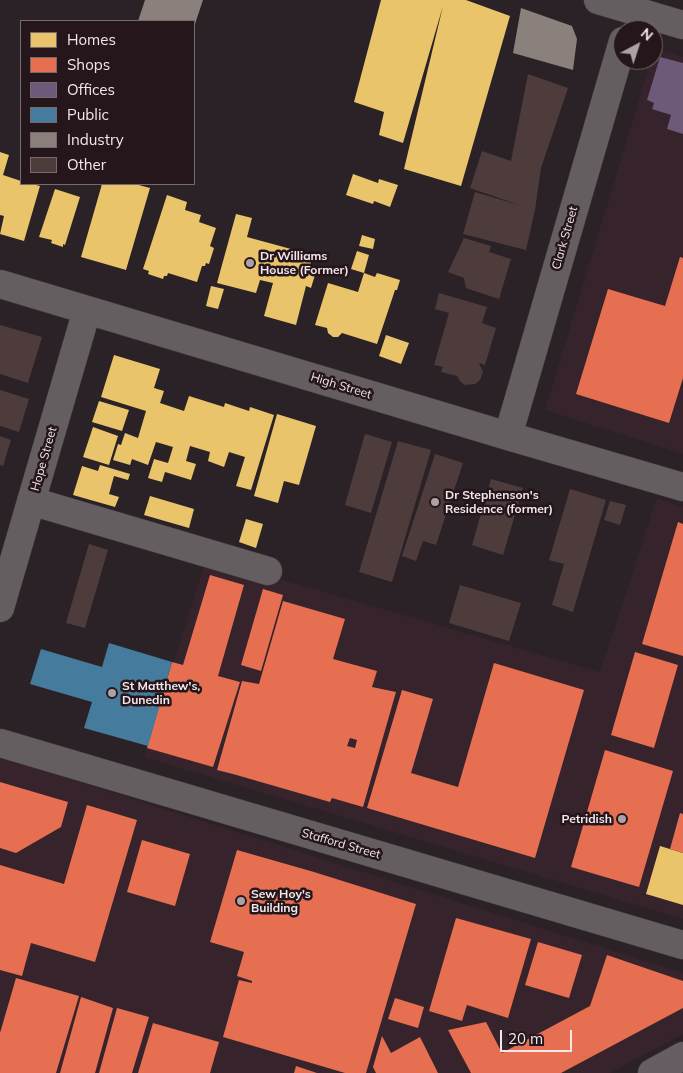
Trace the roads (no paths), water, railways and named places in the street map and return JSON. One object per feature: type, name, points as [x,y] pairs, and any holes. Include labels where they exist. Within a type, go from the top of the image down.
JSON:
[{"type":"main road","points":[[652,1073],[683,1056]]},
{"type":"street","points":[[621,9],[683,25]]},
{"type":"street","name":"Clark Street","points":[[508,436],[615,70]]},
{"type":"street","name":"High Street","points":[[0,284],[683,487]]},
{"type":"street","name":"Hope Street","points":[[0,608],[87,310]]},
{"type":"street","points":[[31,500],[268,570]]},
{"type":"street","name":"Stafford Street","points":[[0,743],[683,945]]},
{"type":"place","name":"Dr Williams House (Former)","points":[[250,263]]},
{"type":"place","name":"Dr Stephenson's Residence (former)","points":[[435,502]]},
{"type":"place","name":"St Matthew's, Dunedin","points":[[112,693]]},
{"type":"place","name":"Petridish","points":[[622,819]]},
{"type":"place","name":"Sew Hoy's Building","points":[[241,901]]}]
